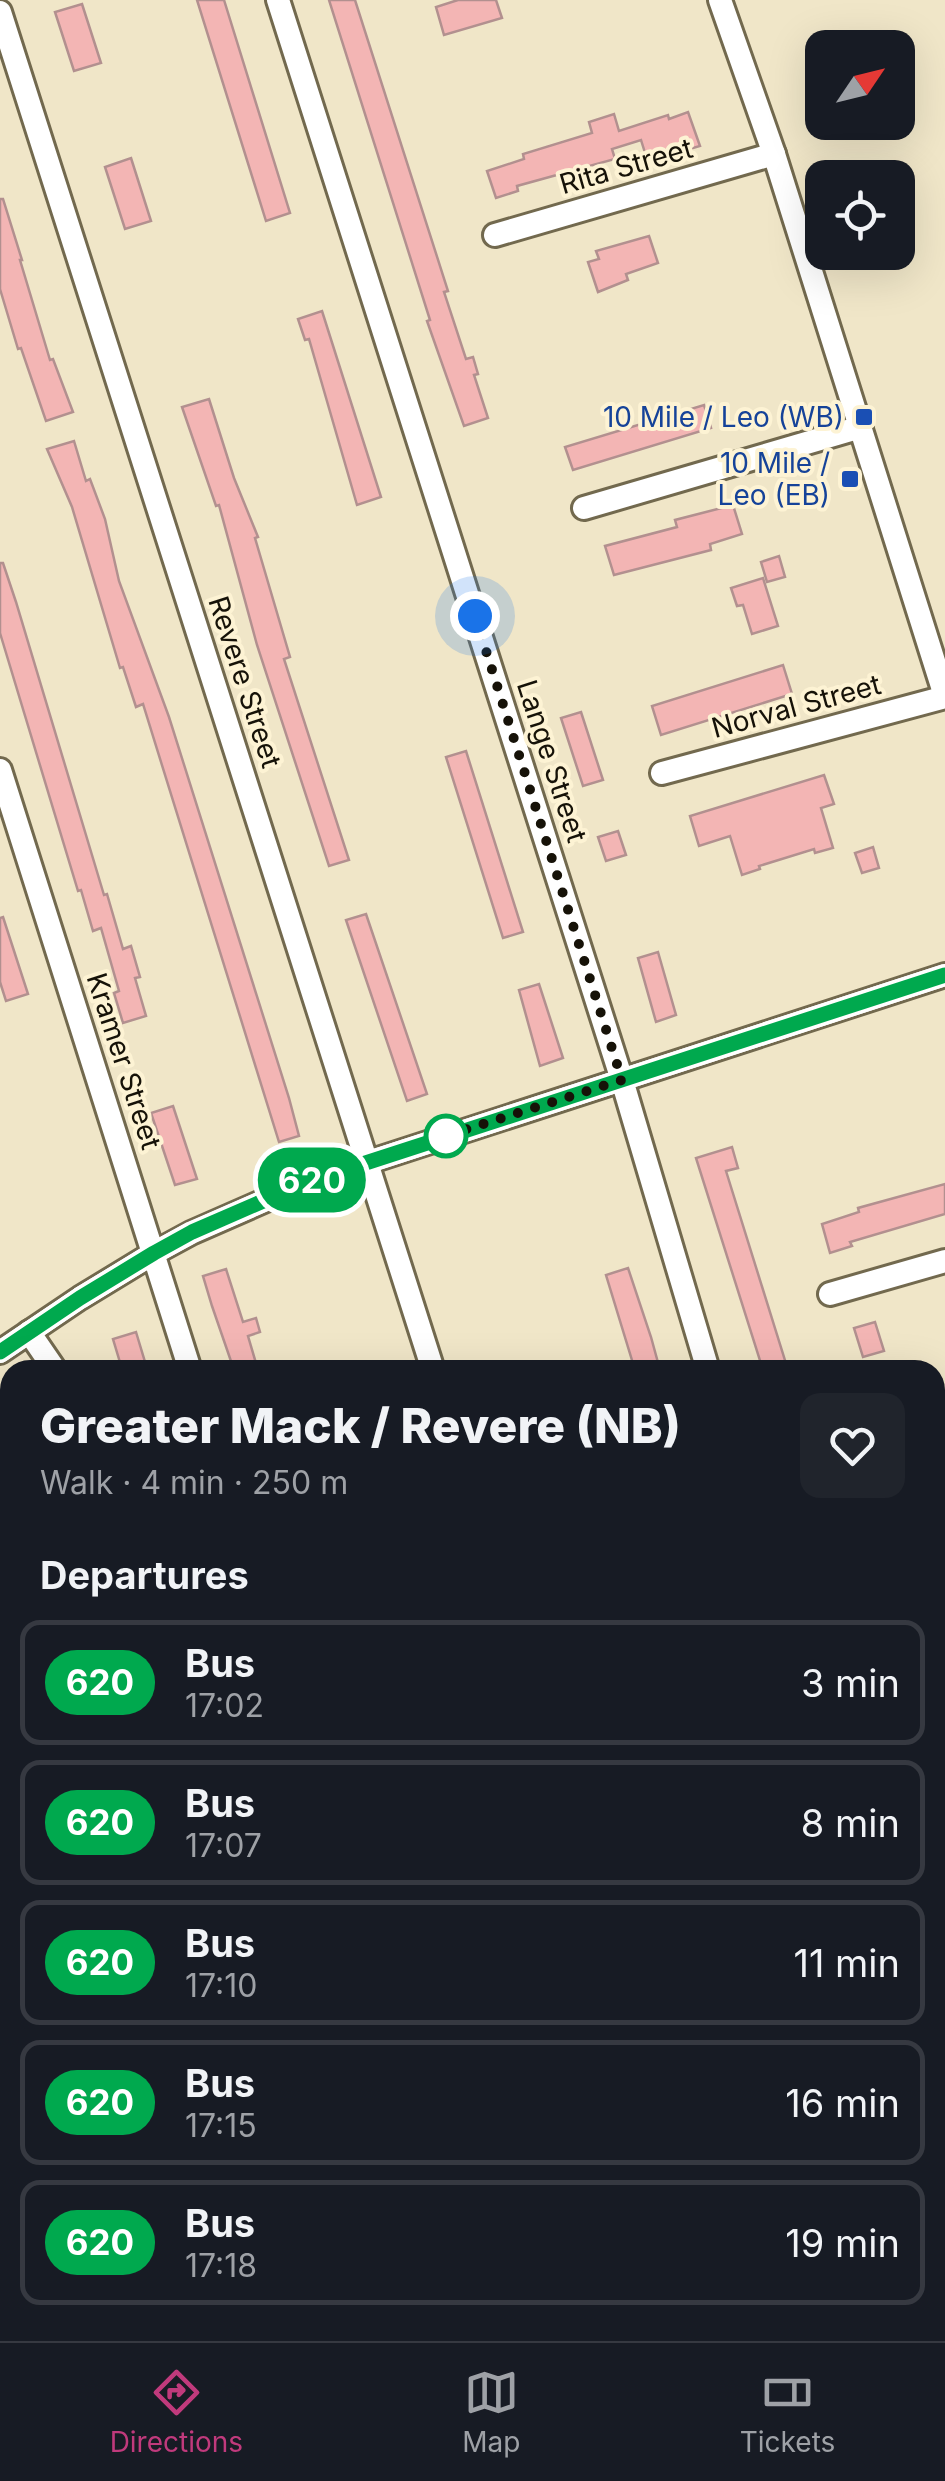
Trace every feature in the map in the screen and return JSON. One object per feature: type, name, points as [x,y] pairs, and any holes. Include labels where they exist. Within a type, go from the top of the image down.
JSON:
[{"type":"street","name":"Lange Street","points":[[278,0],[622,1080],[705,1360]]},
{"type":"street","points":[[720,0],[774,154],[945,697]]},
{"type":"street","name":"Revere Street","points":[[0,12],[429,1360]]},
{"type":"street","name":"Rita Street","points":[[495,235],[774,154]]},
{"type":"street","points":[[584,508],[861,427]]},
{"type":"street","name":"Norval Street","points":[[662,773],[945,697]]},
{"type":"street","name":"Kramer Street","points":[[0,770],[187,1360]]},
{"type":"street","points":[[0,1352],[154,1253],[261,1200],[366,1161],[945,976]]},
{"type":"street","points":[[830,1294],[945,1260]]},
{"type":"street","points":[[29,1332],[48,1360]]},
{"type":"building","points":[[197,0],[224,0],[290,213],[266,221]]},
{"type":"building","points":[[329,0],[355,0],[466,359],[473,357],[478,374],[474,375],[488,418],[464,426],[427,321],[430,320]]},
{"type":"building","points":[[458,0],[496,0],[502,18],[444,35],[436,7]]},
{"type":"building","points":[[82,4],[101,63],[74,71],[55,12]]},
{"type":"building","points":[[688,112],[700,146],[646,156],[641,140],[612,149],[615,159],[517,186],[518,191],[496,198],[487,171],[524,159],[523,154],[592,133],[589,122],[614,114],[619,131]]},
{"type":"building","points":[[131,158],[151,221],[125,229],[105,167]]},
{"type":"building","points":[[0,199],[50,360],[53,359],[73,412],[46,421],[0,289]]},
{"type":"building","points":[[649,236],[658,263],[626,274],[628,280],[598,292],[588,262],[599,259],[596,251]]},
{"type":"building","points":[[322,311],[381,497],[357,505],[309,339],[305,340],[298,319]]},
{"type":"building","points":[[209,399],[258,537],[255,538],[290,657],[284,659],[349,860],[329,866],[257,645],[219,505],[216,506],[182,407]]},
{"type":"building","points":[[704,405],[711,428],[573,470],[565,447]]},
{"type":"building","points":[[74,441],[86,481],[90,479],[105,519],[119,581],[169,717],[299,1136],[279,1142],[143,704],[136,707],[123,667],[120,668],[72,507],[47,449]]},
{"type":"building","points":[[733,505],[742,534],[710,544],[711,550],[614,575],[605,546],[677,527],[675,520]]},
{"type":"building","points":[[779,556],[785,577],[767,582],[761,562]]},
{"type":"building","points":[[0,563],[16,602],[104,895],[107,894],[123,949],[131,946],[140,977],[135,978],[146,1016],[123,1023],[114,993],[119,991],[101,928],[93,931],[81,890],[78,891],[0,633]]},
{"type":"building","points":[[763,578],[778,626],[752,634],[743,605],[737,606],[731,588]]},
{"type":"building","points":[[783,665],[792,694],[661,735],[652,706]]},
{"type":"building","points":[[581,712],[603,780],[583,786],[561,718]]},
{"type":"building","points":[[466,751],[523,932],[503,938],[446,757]]},
{"type":"building","points":[[824,775],[834,804],[821,808],[833,848],[815,853],[814,849],[742,875],[730,836],[699,846],[690,816]]},
{"type":"building","points":[[618,831],[626,855],[606,861],[598,837]]},
{"type":"building","points":[[873,847],[879,868],[862,873],[855,853]]},
{"type":"building","points":[[366,914],[427,1094],[407,1101],[346,920]]},
{"type":"building","points":[[3,917],[28,994],[6,1001],[0,982]]},
{"type":"building","points":[[658,952],[676,1015],[656,1022],[638,958]]},
{"type":"building","points":[[539,984],[563,1058],[540,1066],[519,990]]},
{"type":"building","points":[[173,1106],[197,1179],[175,1185],[151,1113]]},
{"type":"building","points":[[732,1147],[738,1168],[726,1171],[785,1360],[760,1360],[696,1158]]},
{"type":"building","points":[[945,1184],[945,1214],[850,1242],[852,1246],[830,1253],[822,1224],[859,1212],[858,1208]]},
{"type":"building","points":[[628,1268],[657,1360],[632,1360],[606,1275]]},
{"type":"building","points":[[226,1269],[243,1322],[256,1318],[260,1332],[248,1336],[255,1360],[231,1360],[203,1276]]},
{"type":"building","points":[[875,1322],[884,1351],[863,1357],[854,1328]]},
{"type":"building","points":[[136,1332],[144,1360],[119,1360],[113,1339]]},
{"type":"bus line","name":"620","points":[[0,1352],[154,1253],[261,1200],[366,1161],[945,975]]},
{"type":"place","name":"10 Mile / Leo (WB)","points":[[864,417]]},
{"type":"place","name":"10 Mile / Leo (EB)","points":[[850,479]]},
{"type":"route","points":[[446,1136],[439,1138],[622,1080],[475,616]]}]
